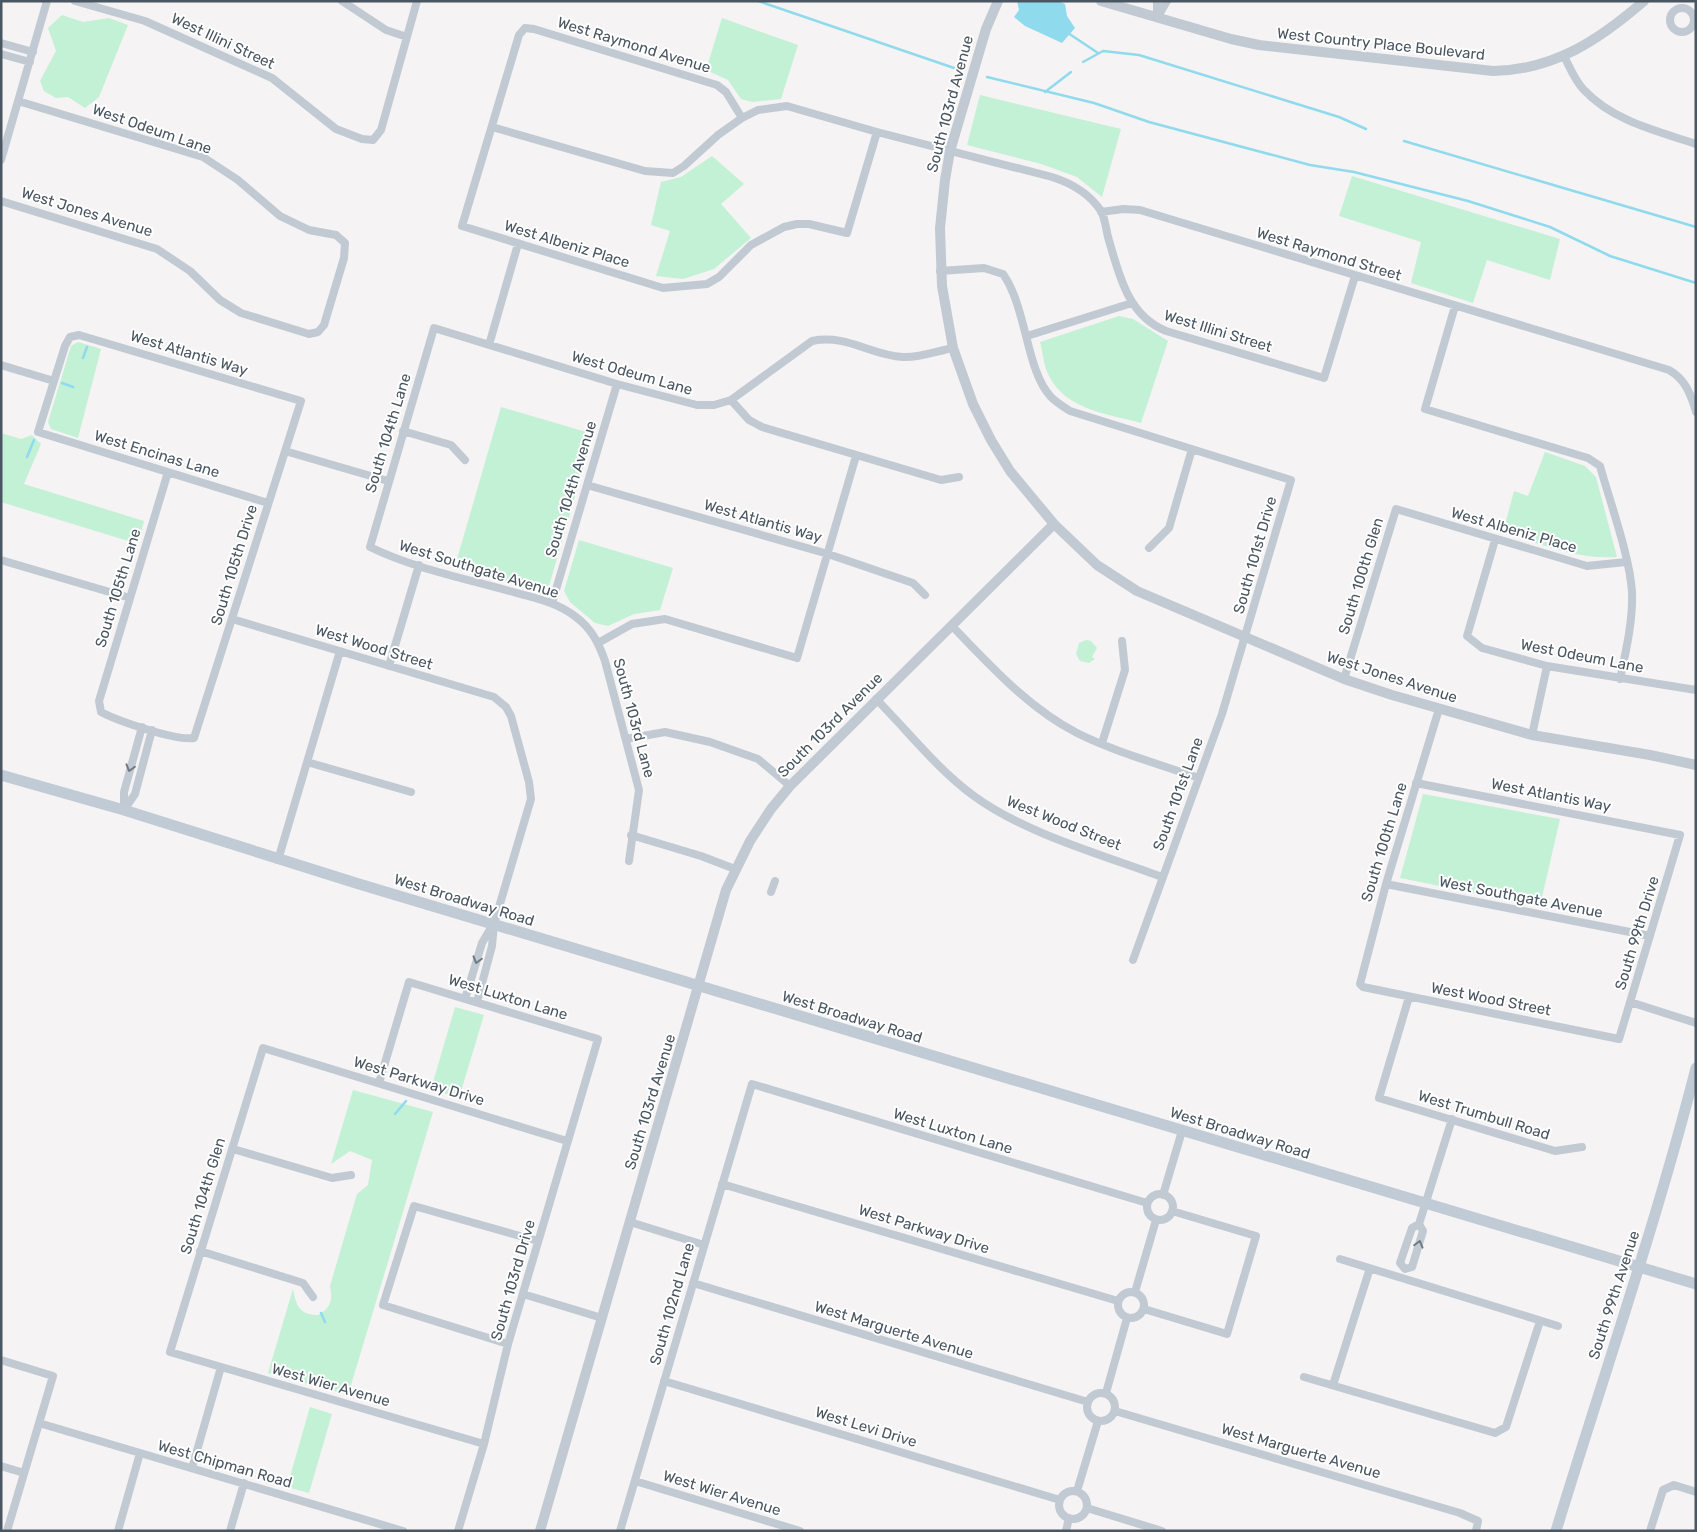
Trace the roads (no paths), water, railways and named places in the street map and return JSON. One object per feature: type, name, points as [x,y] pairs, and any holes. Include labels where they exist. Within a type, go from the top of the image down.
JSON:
[{"type":"main road","name":"West Broadway Road","points":[[1,775],[124,810],[278,860],[1696,1284]]},
{"type":"main road","name":"South 99th Avenue","points":[[1560,1530],[1604,1374],[1640,1267],[1696,1068]]},
{"type":"street","points":[[1,160],[47,1]]},
{"type":"street","name":"West Illini Street","points":[[75,1],[145,21],[272,78],[336,129],[362,139],[373,140],[381,130],[407,37]]},
{"type":"street","points":[[342,1],[386,30],[407,37],[417,1]]},
{"type":"street","name":"South 103rd Avenue","points":[[540,1531],[718,916],[735,869],[760,824],[790,786],[1054,524],[1010,471],[991,440],[973,404],[952,348],[940,271],[942,202],[950,151],[986,29],[998,1]]},
{"type":"street","name":"West Country Place Boulevard","points":[[1101,1],[1231,39],[1272,47],[1480,71],[1528,68],[1564,56],[1592,42],[1644,1]]},
{"type":"street","points":[[1156,1],[1157,18]]},
{"type":"street","points":[[1157,18],[1167,1]]},
{"type":"street","name":"West Raymond Avenue","points":[[492,127],[519,35],[525,28],[534,29],[717,85],[726,92],[742,118]]},
{"type":"street","points":[[1,43],[33,52]]},
{"type":"street","points":[[1,54],[30,62]]},
{"type":"street","points":[[1564,56],[1582,89],[1596,101],[1636,124],[1696,144]]},
{"type":"street","name":"West Odeum Lane","points":[[18,101],[203,157],[238,180],[280,216],[309,230],[336,235],[345,243],[344,258],[324,326],[318,332]]},
{"type":"street","points":[[492,127],[645,171],[673,173],[684,166],[718,135],[742,118],[758,110],[787,106],[876,132],[1062,180],[1077,187],[1102,212]]},
{"type":"street","name":"West Albeniz Place","points":[[492,127],[462,226],[663,288],[707,284],[719,277],[752,245],[784,227],[809,224],[846,233],[876,132]]},
{"type":"street","name":"West Jones Avenue","points":[[1,201],[157,249],[190,271],[220,300],[241,313],[309,334],[318,332]]},
{"type":"street","name":"West Raymond Street","points":[[1102,212],[1124,209],[1140,210],[1669,370],[1680,379],[1694,396]]},
{"type":"street","name":"West Illini Street","points":[[1102,212],[1122,284],[1132,303],[1148,322],[1166,331],[1324,378],[1355,276]]},
{"type":"street","points":[[489,345],[518,244]]},
{"type":"street","points":[[940,271],[972,268],[1003,274],[1009,283],[1042,383],[1052,398],[1070,411],[1192,450],[1169,528],[1149,548]]},
{"type":"street","points":[[1027,336],[1132,303]]},
{"type":"street","points":[[1455,306],[1425,408],[1588,458],[1600,466],[1626,562],[1632,592],[1626,654],[1620,679]]},
{"type":"street","name":"West Odeum Lane","points":[[434,328],[697,406],[714,405],[731,400]]},
{"type":"street","name":"South 104th Lane","points":[[370,547],[434,328]]},
{"type":"street","name":"West Atlantis Way","points":[[54,381],[70,337],[79,335],[301,401]]},
{"type":"street","points":[[952,348],[903,357],[827,338],[812,341],[798,349],[731,400],[749,420],[762,427],[941,480],[959,477]]},
{"type":"street","points":[[1,365],[54,381]]},
{"type":"street","name":"West Encinas Lane","points":[[54,381],[38,432],[268,503]]},
{"type":"street","name":"South 104th Avenue","points":[[552,603],[618,384]]},
{"type":"street","points":[[1694,396],[1696,412]]},
{"type":"street","name":"South 105th Drive","points":[[152,730],[185,740],[194,738],[301,401]]},
{"type":"street","points":[[403,431],[451,445],[465,460]]},
{"type":"street","name":"South 101st Drive","points":[[1192,450],[1291,480],[1246,637]]},
{"type":"street","points":[[285,451],[388,481]]},
{"type":"street","points":[[598,642],[632,624],[665,619],[797,658],[856,456]]},
{"type":"street","name":"South 105th Lane","points":[[142,726],[111,717],[101,712],[99,701],[168,472]]},
{"type":"street","name":"West Atlantis Way","points":[[587,484],[828,554],[913,583],[925,596]]},
{"type":"street","name":"West Albeniz Place","points":[[1396,509],[1587,566],[1626,562]]},
{"type":"street","name":"South 100th Glen","points":[[1344,680],[1396,509]]},
{"type":"street","name":"West Jones Avenue","points":[[1054,524],[1097,565],[1137,591],[1344,680],[1532,735],[1650,755],[1696,765]]},
{"type":"street","name":"West Odeum Lane","points":[[1495,540],[1467,636],[1482,648],[1547,666],[1696,690]]},
{"type":"street","name":"West Southgate Avenue","points":[[370,547],[419,565],[552,603],[577,617],[598,642]]},
{"type":"street","points":[[1,560],[130,598]]},
{"type":"street","points":[[389,666],[419,565]]},
{"type":"street","name":"West Wood Street","points":[[232,619],[494,698],[506,707],[511,716],[529,782],[531,799],[494,924]]},
{"type":"street","points":[[952,626],[1028,701],[1078,733],[1199,778]]},
{"type":"street","name":"South 101st Lane","points":[[1133,960],[1199,778],[1246,637]]},
{"type":"street","points":[[1102,743],[1125,670],[1122,641]]},
{"type":"street","name":"South 103rd Lane","points":[[598,642],[639,790],[631,835],[629,861]]},
{"type":"street","points":[[278,860],[340,651]]},
{"type":"street","points":[[1532,735],[1547,666]]},
{"type":"street","name":"West Wood Street","points":[[876,699],[955,780],[974,796],[1008,818],[1162,878]]},
{"type":"street","name":"South 100th Lane","points":[[1360,984],[1386,884],[1439,709]]},
{"type":"street","points":[[142,726],[152,730],[134,794],[124,810],[124,792],[142,726]]},
{"type":"street","points":[[626,739],[665,732],[683,734],[758,760],[790,786]]},
{"type":"street","points":[[307,762],[411,792]]},
{"type":"street","name":"West Atlantis Way","points":[[1416,783],[1680,835]]},
{"type":"street","points":[[631,835],[701,856],[735,869]]},
{"type":"street","name":"South 99th Drive","points":[[1619,1039],[1680,835]]},
{"type":"street","points":[[770,892],[775,881]]},
{"type":"street","name":"West Southgate Avenue","points":[[1386,884],[1650,936]]},
{"type":"street","points":[[465,999],[482,942],[494,924]]},
{"type":"street","points":[[477,1002],[492,946],[494,924]]},
{"type":"street","name":"West Luxton Lane","points":[[379,1084],[409,982],[598,1039]]},
{"type":"street","name":"West Wood Street","points":[[1360,984],[1363,987],[1409,997],[1619,1039]]},
{"type":"street","name":"West Trumbull Road","points":[[1409,997],[1379,1098],[1555,1151],[1582,1148]]},
{"type":"street","points":[[1630,1002],[1696,1023]]},
{"type":"street","name":"South 103rd Drive","points":[[458,1531],[484,1444],[508,1344],[598,1039]]},
{"type":"street","name":"West Parkway Drive","points":[[263,1048],[567,1141]]},
{"type":"street","name":"South 104th Glen","points":[[170,1352],[263,1048]]},
{"type":"street","name":"West Luxton Lane","points":[[752,1084],[1147,1203]]},
{"type":"street","name":"South 102nd Lane","points":[[620,1531],[752,1084]]},
{"type":"street","points":[[1405,1269],[1400,1264],[1412,1228],[1419,1224],[1452,1120]]},
{"type":"street","points":[[1163,1194],[1182,1130]]},
{"type":"street","points":[[233,1148],[332,1178],[351,1175]]},
{"type":"street","name":"West Parkway Drive","points":[[722,1184],[1118,1301]]},
{"type":"street","points":[[1163,1194],[1172,1202],[1172,1211],[1164,1220],[1156,1220],[1148,1213],[1147,1203],[1154,1196],[1163,1194]]},
{"type":"street","points":[[508,1344],[384,1305],[414,1206],[538,1241]]},
{"type":"street","points":[[1144,1309],[1227,1334],[1256,1236],[1172,1211]]},
{"type":"street","points":[[1135,1292],[1156,1220]]},
{"type":"street","points":[[630,1222],[704,1244]]},
{"type":"street","points":[[1405,1269],[1412,1267],[1423,1231],[1419,1224]]},
{"type":"street","points":[[200,1251],[303,1283],[313,1297]]},
{"type":"street","points":[[1340,1259],[1558,1326]]},
{"type":"street","points":[[1333,1385],[1370,1268]]},
{"type":"street","points":[[1402,1278],[1405,1269]]},
{"type":"street","name":"West Marguerte Avenue","points":[[693,1283],[1088,1402]]},
{"type":"street","points":[[1135,1292],[1144,1300],[1144,1309],[1139,1316],[1128,1318],[1120,1313],[1118,1301],[1126,1293],[1135,1292]]},
{"type":"street","points":[[523,1294],[602,1318]]},
{"type":"street","points":[[1106,1393],[1128,1318]]},
{"type":"street","points":[[1304,1377],[1495,1433],[1500,1432],[1506,1428],[1540,1321]]},
{"type":"street","name":"West Wier Avenue","points":[[170,1352],[484,1444]]},
{"type":"street","points":[[1,1360],[53,1376],[7,1531]]},
{"type":"street","points":[[192,1468],[221,1367]]},
{"type":"street","name":"West Levi Drive","points":[[664,1381],[1060,1500]]},
{"type":"street","points":[[1096,1393],[1106,1393],[1114,1400],[1115,1411],[1108,1420],[1098,1421],[1089,1414],[1088,1402],[1096,1393]]},
{"type":"street","name":"West Marguerte Avenue","points":[[1115,1411],[1460,1512],[1478,1521],[1476,1531]]},
{"type":"street","points":[[1078,1491],[1098,1421]]},
{"type":"street","name":"West Chipman Road","points":[[39,1423],[403,1531]]},
{"type":"street","points":[[118,1531],[140,1453]]},
{"type":"street","points":[[1,1466],[24,1473]]},
{"type":"street","name":"West Wier Avenue","points":[[635,1481],[800,1531]]},
{"type":"street","points":[[230,1531],[244,1483]]},
{"type":"street","points":[[1650,1531],[1663,1490],[1674,1486],[1696,1492]]},
{"type":"street","points":[[1068,1491],[1078,1491],[1087,1500],[1087,1508],[1078,1518],[1069,1518],[1059,1509],[1060,1500],[1068,1491]]},
{"type":"street","points":[[1087,1508],[1162,1531]]},
{"type":"street","points":[[1066,1531],[1069,1518]]},
{"type":"water","points":[[1017,1],[1058,1],[1065,4],[1067,16],[1075,28],[1062,43],[1025,26],[1014,17],[1019,10]]},
{"type":"waterway","points":[[758,1],[957,69]]},
{"type":"waterway","points":[[1068,33],[1098,53]]},
{"type":"waterway","points":[[1083,62],[1103,51],[1139,55],[1339,117],[1366,129]]},
{"type":"waterway","points":[[1045,92],[1071,72]]},
{"type":"waterway","points":[[987,77],[1094,103],[1149,122],[1310,165],[1354,172],[1468,201],[1550,227],[1610,256],[1696,283]]},
{"type":"waterway","points":[[1404,141],[1696,227]]},
{"type":"waterway","points":[[83,358],[87,347]]},
{"type":"waterway","points":[[62,383],[73,387]]},
{"type":"waterway","points":[[27,457],[34,440]]},
{"type":"waterway","points":[[133,530],[141,533]]},
{"type":"waterway","points":[[395,1114],[406,1101]]},
{"type":"waterway","points":[[321,1313],[325,1322]]}]
